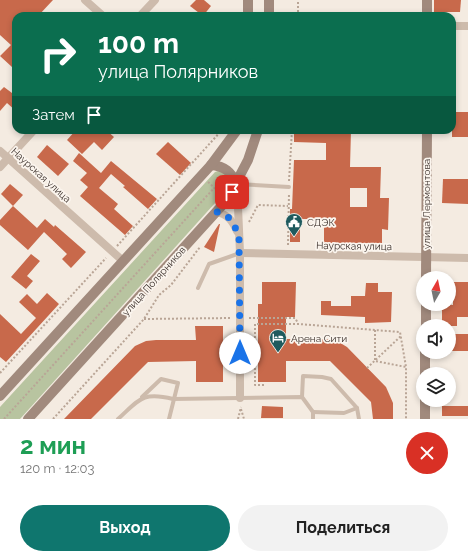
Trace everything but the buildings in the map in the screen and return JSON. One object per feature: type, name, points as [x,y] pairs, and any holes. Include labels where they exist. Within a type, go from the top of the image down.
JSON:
[{"type":"main road","points":[[248,0],[248,12]]},
{"type":"main road","points":[[269,0],[269,12]]},
{"type":"main road","points":[[427,0],[427,12]]},
{"type":"main road","points":[[0,396],[211,165],[234,134]]},
{"type":"main road","name":"улица Полярников","points":[[28,419],[217,212],[237,184],[248,160],[257,134]]},
{"type":"main road","name":"улица Лермонтова","points":[[426,134],[426,271]]},
{"type":"main road","points":[[211,165],[226,168],[231,173],[237,184]]},
{"type":"main road","points":[[425,407],[425,419]]},
{"type":"street","points":[[85,0],[98,12]]},
{"type":"street","points":[[144,12],[155,0]]},
{"type":"street","points":[[456,26],[468,26]]},
{"type":"street","points":[[0,167],[30,134]]},
{"type":"street","name":"Наурская улица","points":[[0,151],[123,261]]},
{"type":"street","points":[[237,184],[243,398]]},
{"type":"street","points":[[217,212],[225,214],[233,221],[239,237]]},
{"type":"street","name":"Наурская улица","points":[[240,254],[468,258]]},
{"type":"lane","points":[[237,184],[289,188]]},
{"type":"lane","points":[[198,288],[209,264],[240,254]]},
{"type":"lane","points":[[313,419],[313,412],[302,398],[303,376],[331,379],[357,408],[359,419]]},
{"type":"lane","points":[[118,419],[161,379],[178,383],[173,399],[170,419]]},
{"type":"lane","points":[[142,397],[158,395],[173,399],[302,398]]},
{"type":"lane","points":[[313,412],[344,413],[357,408]]},
{"type":"path","points":[[298,0],[298,12]]},
{"type":"path","points":[[4,419],[214,188]]},
{"type":"path","points":[[249,228],[249,221],[258,205],[288,206]]},
{"type":"path","points":[[53,419],[144,319],[159,295],[171,285],[202,243]]},
{"type":"path","points":[[249,311],[249,325]]},
{"type":"path","points":[[144,319],[295,318],[299,324]]},
{"type":"path","points":[[264,385],[255,385],[255,324],[299,324],[400,332],[406,367],[406,419]]},
{"type":"path","points":[[375,330],[375,361]]},
{"type":"path","points":[[367,368],[401,336]]},
{"type":"path","points":[[223,354],[258,354]]},
{"type":"path","points":[[249,354],[249,361]]},
{"type":"path","points":[[375,361],[406,367]]},
{"type":"path","points":[[238,419],[243,398]]},
{"type":"path","points":[[240,408],[244,419]]},
{"type":"green space","points":[[222,171],[230,179],[231,186],[20,419],[0,419],[0,407],[215,172]]},
{"type":"place","name":"СДЭК","points":[[294,237]]},
{"type":"place","name":"Арена Сити","points":[[278,353]]},
{"type":"route","points":[[232,192],[217,212],[225,214],[233,221],[239,237],[240,353]]}]
